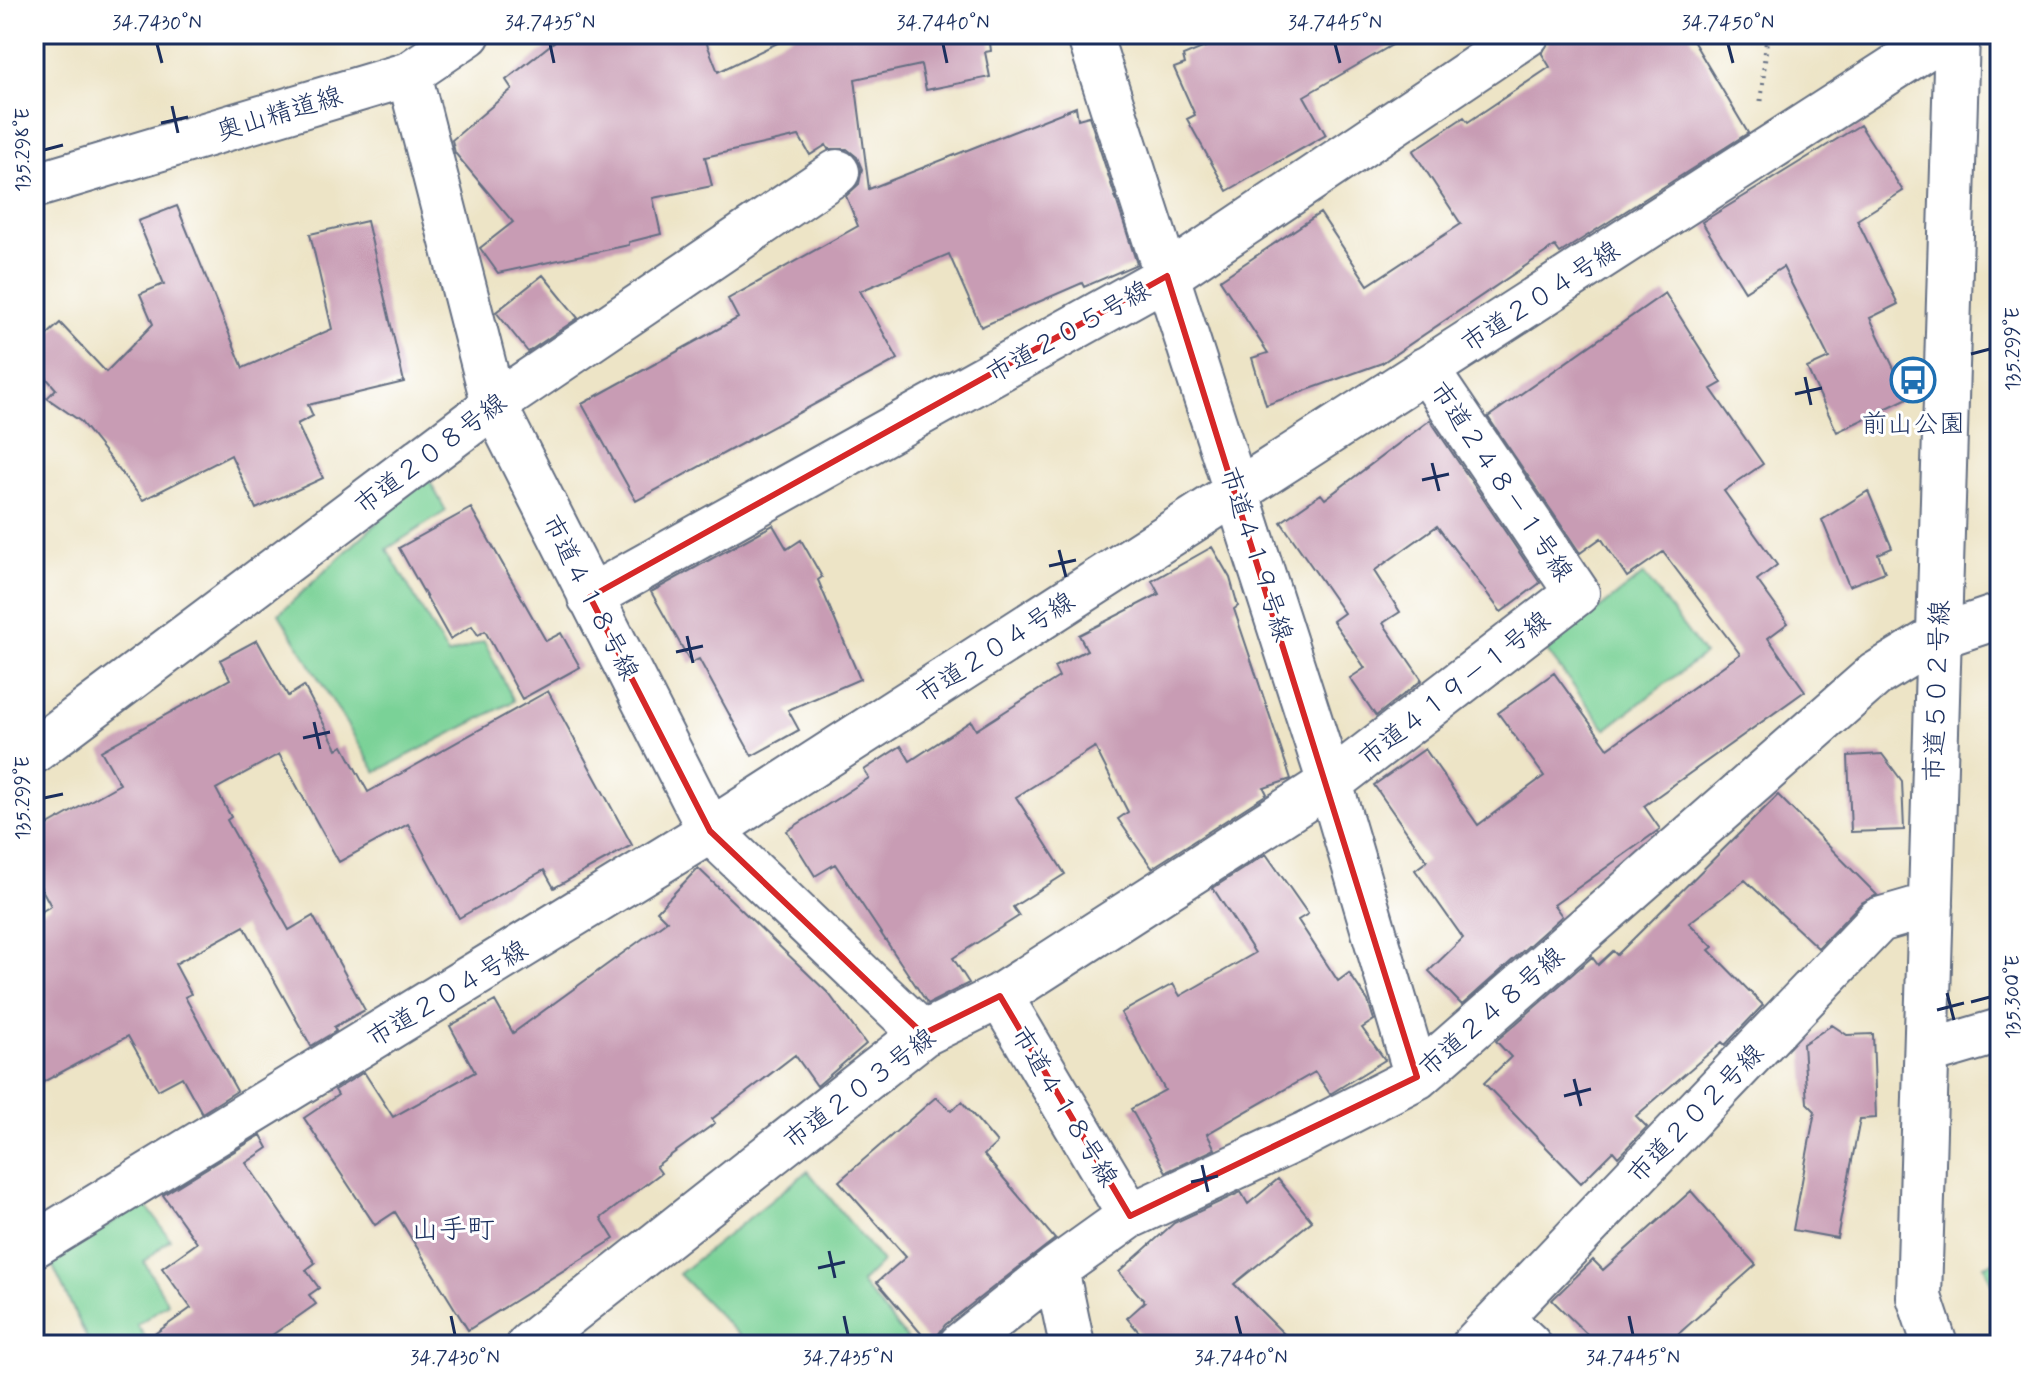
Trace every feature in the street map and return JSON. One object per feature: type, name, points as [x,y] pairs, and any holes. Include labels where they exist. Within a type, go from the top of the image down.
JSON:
[{"type":"street","name":"奥山精道線","points":[[34,186],[409,74],[468,34]]},
{"type":"street","name":"市道４１９号線","points":[[1089,34],[1330,783],[1417,1077]]},
{"type":"street","name":"市道２０５号線","points":[[590,597],[1167,276],[1527,34]]},
{"type":"street","name":"市道２０４号線","points":[[34,1245],[710,831],[1947,34]]},
{"type":"street","name":"市道５０２号線","points":[[1935,1345],[1919,1297],[1929,1052],[1937,637],[1957,34]]},
{"type":"street","name":"市道４１８号線","points":[[409,74],[494,405],[710,831],[923,1034]]},
{"type":"street","name":"市道２０８号線","points":[[34,751],[494,405],[837,172]]},
{"type":"street","name":"市道２４８－１号線","points":[[1426,369],[1577,593]]},
{"type":"street","name":"市道４１９－１号線","points":[[1330,783],[1577,593]]},
{"type":"street","name":"市道２４８号線","points":[[961,1345],[1056,1269],[1130,1216],[1304,1135],[1417,1077],[1875,675],[1937,637],[2000,616]]},
{"type":"street","name":"市道２０３号線","points":[[529,1345],[923,1034],[1000,996],[1330,783]]},
{"type":"street","name":"市道２０２号線","points":[[1501,1336],[1879,920],[1931,905]]},
{"type":"street","name":"市道４１８号線","points":[[1000,996],[1130,1216]]},
{"type":"street","points":[[1929,1052],[2000,1031]]},
{"type":"street","points":[[1056,1269],[1072,1345]]},
{"type":"highlighted area","points":[[1167,276],[1417,1077],[1130,1216],[1000,996],[923,1034],[710,831],[590,597]]},
{"type":"green space","points":[[427,476],[446,511],[387,549],[448,655],[484,641],[514,701],[376,772],[279,614]]},
{"type":"green space","points":[[1644,574],[1704,654],[1606,729],[1546,650]]},
{"type":"green space","points":[[808,1171],[882,1262],[861,1283],[912,1345],[748,1345],[679,1274]]},
{"type":"green space","points":[[144,1202],[170,1239],[144,1262],[168,1303],[137,1325],[151,1345],[90,1345],[51,1262]]},
{"type":"green space","points":[[2000,1260],[2000,1305],[1984,1265]]},
{"type":"building","points":[[564,34],[703,34],[718,72],[796,34],[989,34],[991,51],[985,52],[990,77],[926,90],[921,65],[855,79],[869,189],[1076,107],[1078,119],[1089,116],[1137,264],[1084,287],[1082,283],[981,327],[949,254],[860,291],[898,359],[636,501],[582,404],[738,318],[728,299],[858,226],[846,196],[859,184],[862,169],[857,157],[847,149],[828,149],[826,145],[810,155],[799,136],[705,157],[712,186],[653,198],[661,234],[629,242],[629,245],[498,273],[480,248],[513,222],[455,153],[452,140],[512,89],[506,80]]},
{"type":"building","points":[[1236,34],[1411,34],[1304,96],[1326,135],[1227,191],[1187,119],[1195,115],[1174,68],[1185,64],[1183,56]]},
{"type":"building","points":[[1552,34],[1689,34],[1748,133],[1560,253],[1555,246],[1382,363],[1266,405],[1252,358],[1268,353],[1220,280],[1320,213],[1368,285],[1461,224],[1413,151],[1464,117],[1468,122],[1550,67],[1542,54]]},
{"type":"building","points":[[1860,125],[1903,191],[1857,220],[1898,304],[1870,318],[1908,398],[1837,432],[1807,368],[1829,358],[1783,267],[1745,291],[1702,222]]},
{"type":"building","points":[[177,206],[243,368],[332,329],[310,234],[367,221],[404,382],[308,405],[313,416],[297,424],[323,478],[256,509],[231,455],[143,500],[80,421],[47,398],[56,389],[34,364],[34,347],[60,323],[106,372],[153,324],[140,294],[164,284],[138,221]]},
{"type":"building","points":[[543,275],[578,318],[528,352],[496,312]]},
{"type":"building","points":[[1665,293],[1722,383],[1711,389],[1763,464],[1724,491],[1777,565],[1757,580],[1788,623],[1768,638],[1805,691],[1644,806],[1660,829],[1554,905],[1562,916],[1462,1005],[1429,971],[1463,938],[1415,870],[1427,861],[1374,785],[1425,749],[1478,825],[1544,776],[1498,713],[1554,673],[1608,748],[1740,654],[1663,552],[1627,577],[1601,538],[1580,553],[1488,417]]},
{"type":"building","points":[[1430,420],[1540,583],[1501,612],[1437,526],[1374,571],[1400,612],[1383,623],[1422,680],[1376,716],[1350,678],[1365,668],[1333,621],[1344,613],[1281,522],[1321,494],[1325,499]]},
{"type":"building","points":[[1868,491],[1892,548],[1878,554],[1885,572],[1849,586],[1822,520]]},
{"type":"building","points":[[471,508],[546,641],[561,633],[580,667],[522,699],[485,631],[478,635],[472,626],[450,639],[399,548]]},
{"type":"building","points":[[773,525],[787,549],[801,540],[822,577],[818,580],[860,679],[788,710],[799,730],[752,756],[699,659],[691,663],[651,592]]},
{"type":"building","points":[[1212,547],[1230,578],[1238,606],[1234,609],[1291,779],[1264,788],[1267,794],[1152,868],[1118,819],[1128,812],[1095,747],[1016,797],[1065,874],[1013,907],[1019,916],[953,958],[969,983],[928,1004],[835,864],[815,876],[787,831],[869,778],[864,770],[901,746],[910,761],[971,721],[976,730],[1059,677],[1054,667],[1087,650],[1079,635],[1159,594],[1152,581]]},
{"type":"building","points":[[257,640],[288,696],[304,686],[337,749],[343,746],[368,792],[548,691],[632,845],[554,888],[544,870],[459,918],[408,824],[339,862],[279,754],[216,789],[231,817],[227,820],[289,930],[313,916],[365,1010],[334,1027],[336,1031],[311,1046],[244,926],[175,964],[191,994],[185,997],[237,1091],[202,1113],[182,1077],[158,1090],[128,1036],[34,1087],[34,916],[51,906],[34,875],[34,833],[120,784],[101,751],[230,679],[220,660]]},
{"type":"building","points":[[1882,754],[1902,781],[1904,830],[1851,832],[1848,756]]},
{"type":"building","points":[[1778,795],[1877,895],[1861,903],[1818,948],[1745,880],[1689,923],[1713,947],[1709,950],[1763,1005],[1725,1045],[1722,1042],[1636,1116],[1647,1127],[1618,1157],[1613,1151],[1581,1183],[1484,1083],[1511,1057],[1496,1041],[1592,957],[1598,965],[1613,951],[1617,955]]},
{"type":"building","points":[[1266,854],[1308,914],[1298,920],[1338,981],[1349,973],[1368,1001],[1374,1020],[1362,1028],[1385,1060],[1330,1094],[1315,1072],[1207,1134],[1215,1149],[1166,1172],[1131,1109],[1165,1090],[1121,1013],[1173,984],[1180,996],[1255,953],[1213,888]]},
{"type":"building","points":[[698,868],[829,994],[866,1044],[817,1086],[795,1055],[712,1119],[715,1123],[656,1166],[661,1173],[601,1218],[614,1239],[468,1330],[395,1212],[375,1225],[304,1118],[338,1095],[335,1090],[364,1072],[393,1117],[475,1072],[450,1026],[495,1001],[513,1033],[667,921],[657,911]]},
{"type":"building","points":[[1832,1025],[1847,1035],[1873,1034],[1876,1118],[1860,1119],[1837,1238],[1793,1230],[1815,1111],[1807,1103],[1803,1044]]},
{"type":"building","points":[[936,1097],[951,1111],[962,1102],[997,1143],[984,1155],[1055,1239],[945,1325],[931,1345],[877,1282],[906,1257],[839,1181]]},
{"type":"building","points":[[261,1135],[268,1148],[246,1163],[315,1263],[306,1270],[319,1288],[309,1295],[316,1304],[258,1345],[139,1345],[191,1308],[162,1268],[197,1243],[163,1195]]},
{"type":"building","points":[[1278,1179],[1312,1221],[1234,1284],[1295,1345],[1150,1345],[1127,1318],[1145,1302],[1119,1272],[1174,1223],[1241,1192],[1248,1204]]},
{"type":"building","points":[[1691,1191],[1756,1265],[1666,1345],[1598,1345],[1552,1300],[1593,1260],[1603,1270]]},
{"type":"place","name":"前山公園","points":[[1913,380]]},
{"type":"district","name":"山手町","points":[[453,1228]]}]
